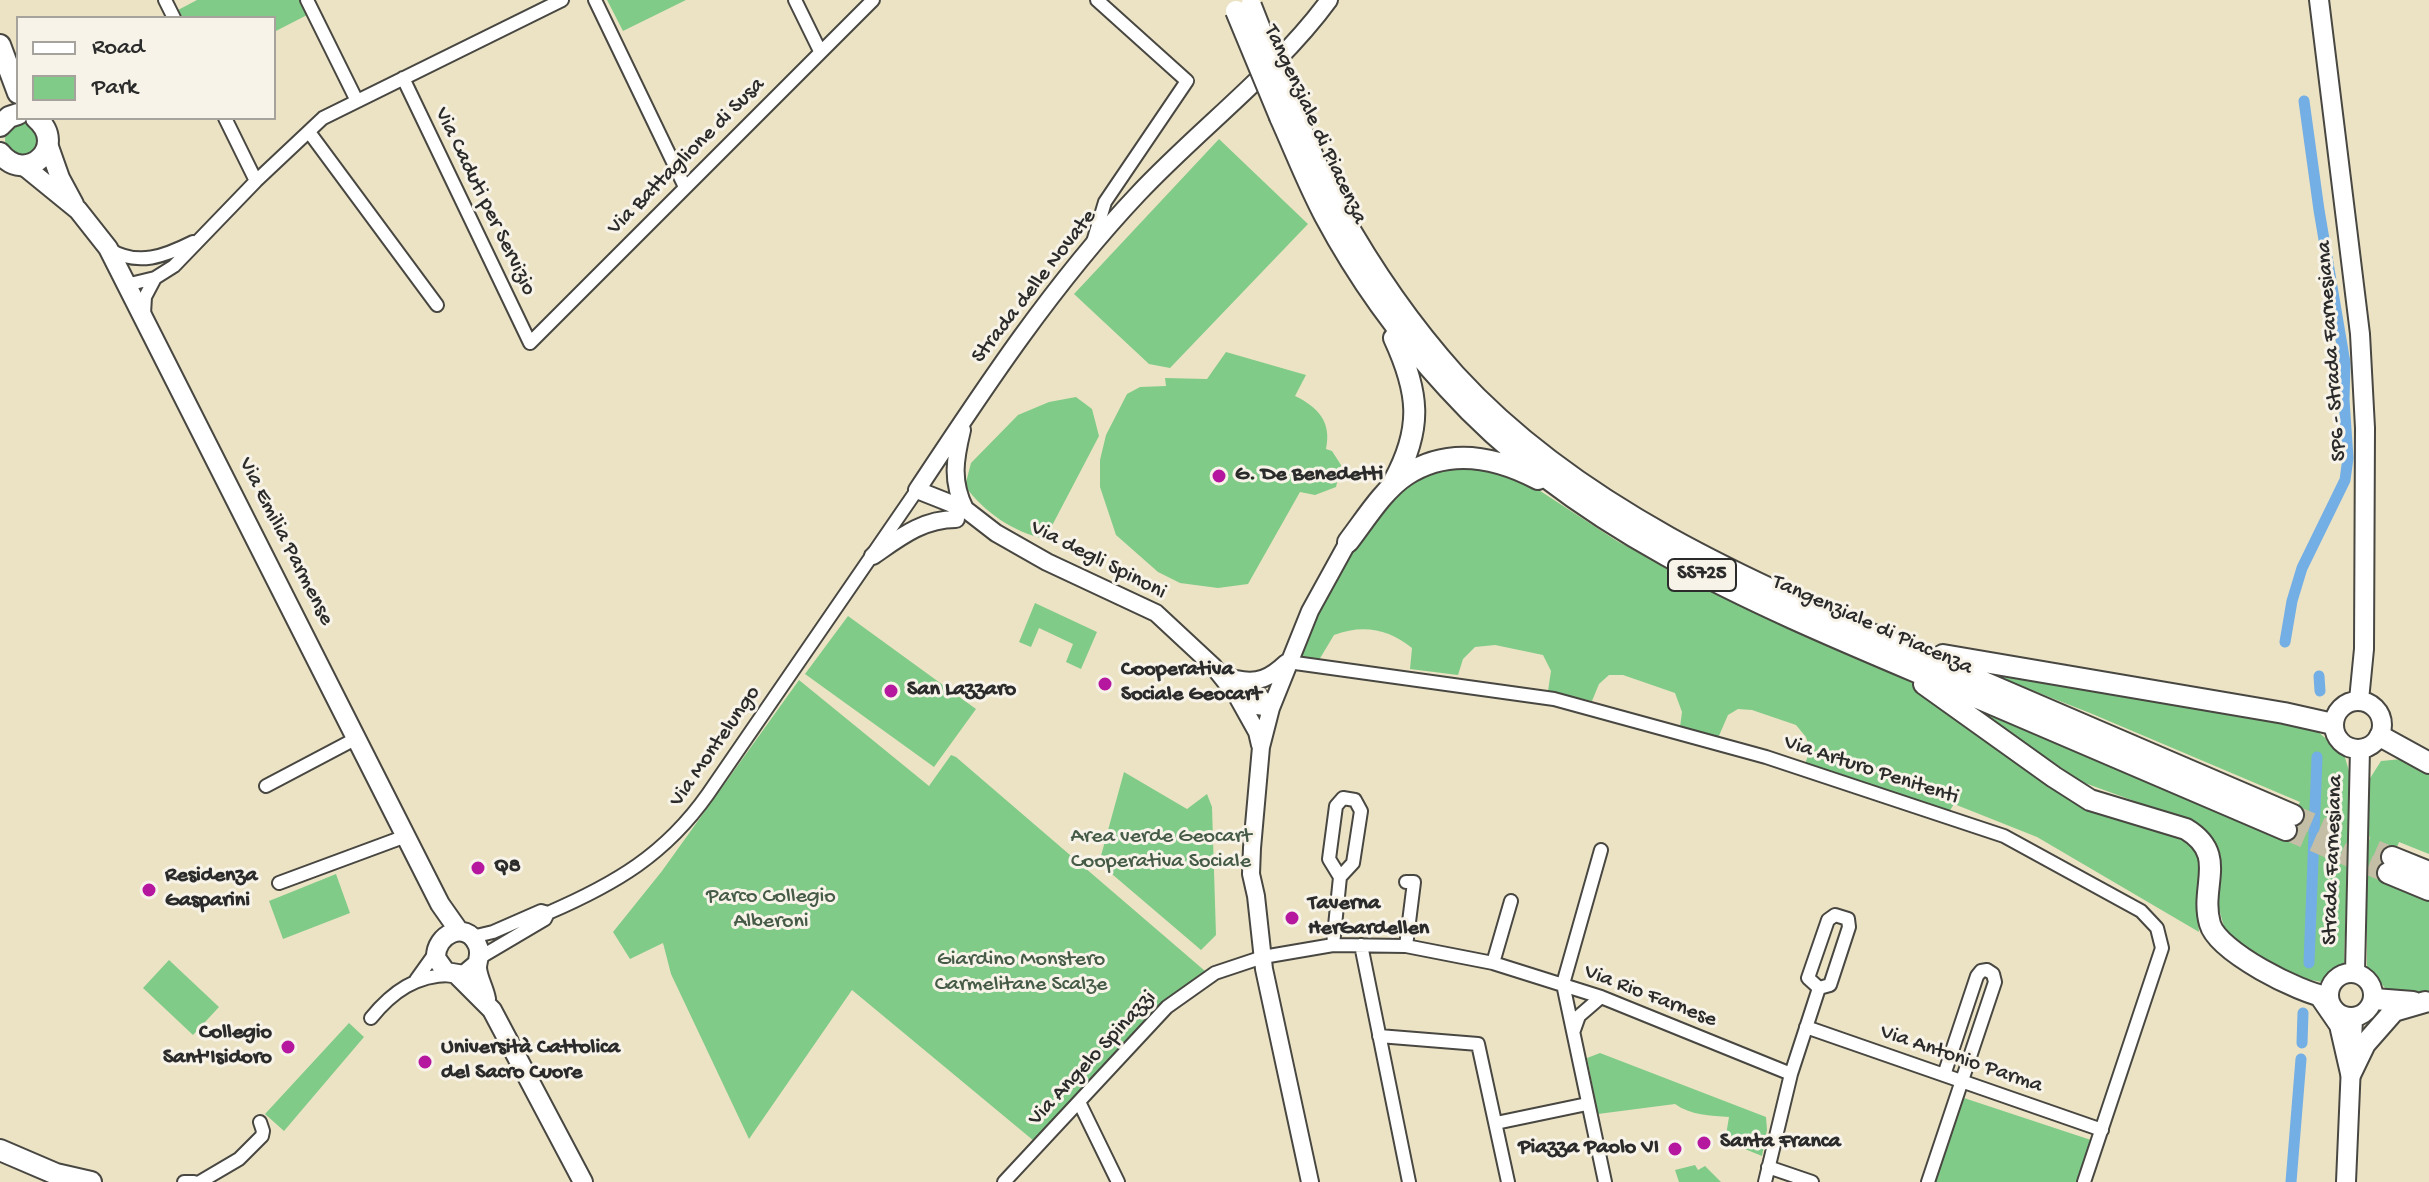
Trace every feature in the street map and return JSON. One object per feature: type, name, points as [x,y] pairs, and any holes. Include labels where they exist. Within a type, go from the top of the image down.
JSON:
[{"type":"main road","name":"SP6 - Strada Farnesiana","points":[[2319,0],[2360,334],[2365,428],[2364,649],[2359,700]]},
{"type":"main road","name":"Tangenziale di Piacenza","points":[[1243,3],[1325,216],[1370,288],[1413,349],[1449,390],[1490,431],[1576,499],[1641,541],[1722,586],[1899,655],[2289,822]]},
{"type":"main road","points":[[0,45],[16,88]]},
{"type":"main road","name":"Tangenziale di Piacenza","points":[[1286,113],[1380,279],[1424,338],[1499,418],[1583,485],[1649,527],[1899,655]]},
{"type":"main road","points":[[0,126],[16,115]]},
{"type":"main road","points":[[9,163],[40,159],[48,144],[45,127],[38,120]]},
{"type":"main road","name":"Via Emilia Parmense","points":[[48,144],[60,178],[78,210],[108,248],[440,904],[479,946],[478,961],[487,1001],[583,1182]]},
{"type":"main road","name":"Via Emilia Parmense","points":[[9,163],[78,210]]},
{"type":"main road","points":[[1370,288],[1407,367],[1415,393],[1415,430],[1406,458],[1388,492]]},
{"type":"main road","points":[[1348,542],[1388,492],[1406,475],[1434,463],[1459,458],[1490,458],[1523,471],[1576,499]]},
{"type":"main road","points":[[1899,655],[1999,666],[2254,707],[2333,724]]},
{"type":"main road","points":[[1899,655],[2054,777],[2090,800],[2186,829],[2200,838],[2208,850],[2211,870],[2210,925],[2221,943],[2239,957],[2324,997],[2336,1013],[2353,1018],[2363,1015],[2374,999],[2369,982],[2355,972],[2341,974],[2330,983],[2324,997]]},
{"type":"main road","points":[[2359,700],[2371,703],[2380,712],[2383,724],[2380,736],[2368,747],[2360,749],[2346,747],[2336,737],[2333,724],[2337,711],[2346,702],[2359,700]]},
{"type":"main road","points":[[2380,736],[2429,763]]},
{"type":"main road","name":"Strada Farnesiana","points":[[2355,972],[2360,749]]},
{"type":"main road","points":[[2429,872],[2390,865],[2429,890]]},
{"type":"main road","name":"Via Emilia Parmense","points":[[440,904],[437,911],[441,968],[455,975],[487,1001]]},
{"type":"main road","points":[[438,946],[448,934],[466,934]]},
{"type":"main road","points":[[455,975],[469,972],[478,961]]},
{"type":"main road","points":[[2324,997],[2340,1025],[2351,1073]]},
{"type":"main road","points":[[2374,999],[2427,1002]]},
{"type":"main road","points":[[2351,1073],[2365,1044],[2394,1011],[2427,1002]]},
{"type":"main road","points":[[2346,1182],[2353,1018]]},
{"type":"main road","points":[[0,1150],[60,1178],[91,1182]]},
{"type":"street","points":[[170,8],[183,0]]},
{"type":"street","points":[[307,0],[357,101]]},
{"type":"street","points":[[126,285],[155,278],[174,266],[256,181],[323,118],[562,0]]},
{"type":"street","points":[[595,0],[685,187]]},
{"type":"street","points":[[795,0],[820,51]]},
{"type":"street","name":"Via Battaglione di Susa","points":[[530,343],[873,0]]},
{"type":"street","points":[[1092,245],[1105,202],[1187,81],[1097,0]]},
{"type":"street","name":"Strada delle Novate","points":[[873,556],[965,417],[1057,287],[1139,193],[1290,45],[1329,0]]},
{"type":"street","name":"Via Caduti per Servizio","points":[[403,78],[530,343]]},
{"type":"street","points":[[226,120],[256,181]]},
{"type":"street","points":[[309,132],[437,305]]},
{"type":"street","points":[[108,248],[126,258],[145,260],[200,239]]},
{"type":"street","points":[[149,328],[143,309],[155,278]]},
{"type":"street","points":[[873,556],[909,531],[961,514],[954,467],[965,417]]},
{"type":"street","name":"Via degli Spinoni","points":[[917,490],[1047,562],[1156,613],[1213,666],[1237,696],[1257,732],[1261,747]]},
{"type":"street","points":[[1310,1182],[1263,957],[1251,874],[1261,747],[1271,708],[1310,611],[1348,542]]},
{"type":"street","name":"Via Montelungo","points":[[478,961],[545,919],[548,913],[638,866],[676,836],[696,812],[873,556]]},
{"type":"street","points":[[1233,678],[1249,682],[1263,680],[1273,676],[1288,662]]},
{"type":"street","name":"Via Arturo Penitenti","points":[[1288,662],[1554,699],[1766,757],[2004,836],[2141,911],[2157,928],[2162,948],[2084,1182]]},
{"type":"street","name":"Via degli Spinoni","points":[[1213,666],[1271,708]]},
{"type":"street","points":[[1237,696],[1251,705],[1271,708]]},
{"type":"street","points":[[266,786],[357,738]]},
{"type":"street","points":[[1333,945],[1340,877],[1353,863],[1361,811],[1355,800],[1343,798],[1336,806],[1329,859],[1340,877]]},
{"type":"street","points":[[279,883],[406,836]]},
{"type":"street","points":[[1601,850],[1563,984],[1605,1182]]},
{"type":"street","points":[[1406,882],[1414,882],[1406,946]]},
{"type":"street","points":[[1493,963],[1511,901]]},
{"type":"street","name":"Via Montelungo","points":[[466,934],[493,932],[541,911],[548,913]]},
{"type":"street","points":[[1835,915],[1848,919],[1849,927],[1830,985],[1819,988],[1808,978],[1828,920],[1835,915]]},
{"type":"street","name":"Via Rio Farnese","points":[[1263,957],[1333,945],[1406,946],[1493,963],[1601,997],[1791,1074]]},
{"type":"street","points":[[1361,945],[1409,1182]]},
{"type":"street","points":[[416,980],[438,946]]},
{"type":"street","name":"Via Angelo Spinazzi","points":[[1011,1179],[1167,1007],[1215,973],[1263,957]]},
{"type":"street","points":[[1928,1182],[1995,982],[1993,974],[1987,970],[1977,976],[1944,1075]]},
{"type":"street","points":[[371,1018],[399,989],[416,980],[455,975]]},
{"type":"street","points":[[1765,1182],[1791,1074],[1819,988]]},
{"type":"street","points":[[1573,1033],[1579,1016],[1601,997]]},
{"type":"street","name":"Via Antonio Parma","points":[[1806,1027],[2102,1130]]},
{"type":"street","points":[[1379,1036],[1478,1044],[1508,1182]]},
{"type":"street","points":[[1079,1102],[1118,1182]]},
{"type":"street","points":[[1496,1123],[1587,1104]]},
{"type":"street","points":[[184,1182],[197,1182],[239,1159],[262,1136],[260,1122]]},
{"type":"street","points":[[1768,1167],[1808,1181]]},
{"type":"green space","points":[[197,0],[303,0],[309,14],[276,31],[276,16],[182,16],[178,10]]},
{"type":"green space","points":[[607,0],[686,0],[623,31]]},
{"type":"green space","points":[[22,123],[34,128],[39,140],[34,152],[22,157],[10,152],[5,140],[10,128]]},
{"type":"green space","points":[[1219,139],[1308,224],[1170,368],[1149,364],[1074,294]]},
{"type":"green space","name":"G. De Benedetti","points":[[1226,352],[1306,375],[1295,396],[1321,416],[1327,431],[1326,449],[1332,451],[1341,465],[1336,487],[1315,495],[1300,492],[1248,584],[1218,588],[1180,583],[1158,572],[1116,535],[1100,487],[1100,460],[1106,435],[1127,394],[1140,387],[1166,386],[1165,378],[1207,379]]},
{"type":"green space","points":[[1076,397],[1092,409],[1099,436],[1045,539],[1000,520],[965,486],[971,463],[1018,415],[1049,402]]},
{"type":"green space","points":[[1464,466],[1497,470],[1531,485],[1617,541],[1683,577],[1892,672],[1953,705],[1999,750],[2090,800],[2201,839],[2199,932],[2037,837],[1954,804],[1949,812],[1805,764],[1810,750],[1806,737],[1796,725],[1752,710],[1738,709],[1728,715],[1718,738],[1680,727],[1682,712],[1675,693],[1623,675],[1609,675],[1599,684],[1592,701],[1548,691],[1551,671],[1543,655],[1495,645],[1475,647],[1463,659],[1458,675],[1410,669],[1412,648],[1394,636],[1375,630],[1355,630],[1334,635],[1319,660],[1302,657],[1299,653],[1351,553],[1401,491],[1437,470]]},
{"type":"green space","points":[[1035,603],[1097,632],[1081,669],[1066,662],[1073,644],[1039,628],[1031,647],[1019,642]]},
{"type":"green space","name":"San Lazzaro","points":[[848,616],[976,709],[934,767],[805,674]]},
{"type":"green space","points":[[1970,666],[2310,725],[2344,754],[2351,778],[2343,986],[2295,977],[2226,934],[2216,898],[2220,852],[2200,825],[2082,782],[1955,694],[2282,835],[2300,802]]},
{"type":"green space","points":[[799,680],[929,786],[951,755],[956,757],[1205,971],[1034,1141],[852,990],[749,1139],[671,974],[663,943],[630,959],[613,932],[662,871]]},
{"type":"green space","points":[[2402,759],[2429,772],[2429,854],[2399,842],[2385,877],[2429,894],[2429,995],[2388,991],[2367,968],[2367,783],[2381,761]]},
{"type":"green space","name":"Area verde Geocart Cooperativa Sociale","points":[[1124,772],[1187,809],[1207,794],[1212,807],[1216,935],[1201,950],[1099,863]]},
{"type":"green space","points":[[336,874],[350,913],[283,939],[269,901]]},
{"type":"green space","points":[[169,960],[219,1007],[193,1035],[143,988]]},
{"type":"green space","points":[[349,1023],[364,1037],[284,1131],[265,1114]]},
{"type":"green space","points":[[1600,1053],[1766,1117],[1762,1156],[1725,1141],[1729,1117],[1694,1113],[1675,1104],[1598,1114],[1587,1058]]},
{"type":"green space","points":[[1964,1098],[2091,1140],[2076,1182],[1935,1182]]},
{"type":"green space","points":[[1695,1165],[1698,1170],[1705,1166],[1721,1182],[1679,1182],[1675,1170]]},
{"type":"waterway","points":[[2285,642],[2302,568],[2345,480],[2348,458],[2345,363],[2304,101]]},
{"type":"waterway","points":[[2319,676],[2320,691]]},
{"type":"waterway","points":[[2309,963],[2317,757]]},
{"type":"waterway","points":[[2302,1043],[2303,1013]]},
{"type":"waterway","points":[[2291,1182],[2301,1059]]},
{"type":"tunnel","points":[[2293,815],[2392,857]]},
{"type":"tunnel","points":[[2286,830],[2388,873]]},
{"type":"place","name":"G. De Benedetti","points":[[1219,476]]},
{"type":"place","name":"Cooperativa Sociale Geocart","points":[[1105,684]]},
{"type":"place","name":"San Lazzaro","points":[[891,691]]},
{"type":"place","name":"Q8","points":[[478,868]]},
{"type":"place","name":"Residenza Gasparini","points":[[149,890]]},
{"type":"place","name":"Taverna HerGardellen","points":[[1292,918]]},
{"type":"place","name":"Collegio Sant'Isidoro","points":[[288,1047]]},
{"type":"place","name":"Università Cattolica del Sacro Cuore","points":[[425,1062]]},
{"type":"place","name":"Santa Franca","points":[[1704,1143]]},
{"type":"place","name":"Piazza Paolo VI","points":[[1675,1149]]},
{"type":"park label","name":"Parco Collegio Alberoni","points":[[771,910]]},
{"type":"park label","name":"Giardino Monstero Carmelitane Scalze","points":[[1021,974]]}]
